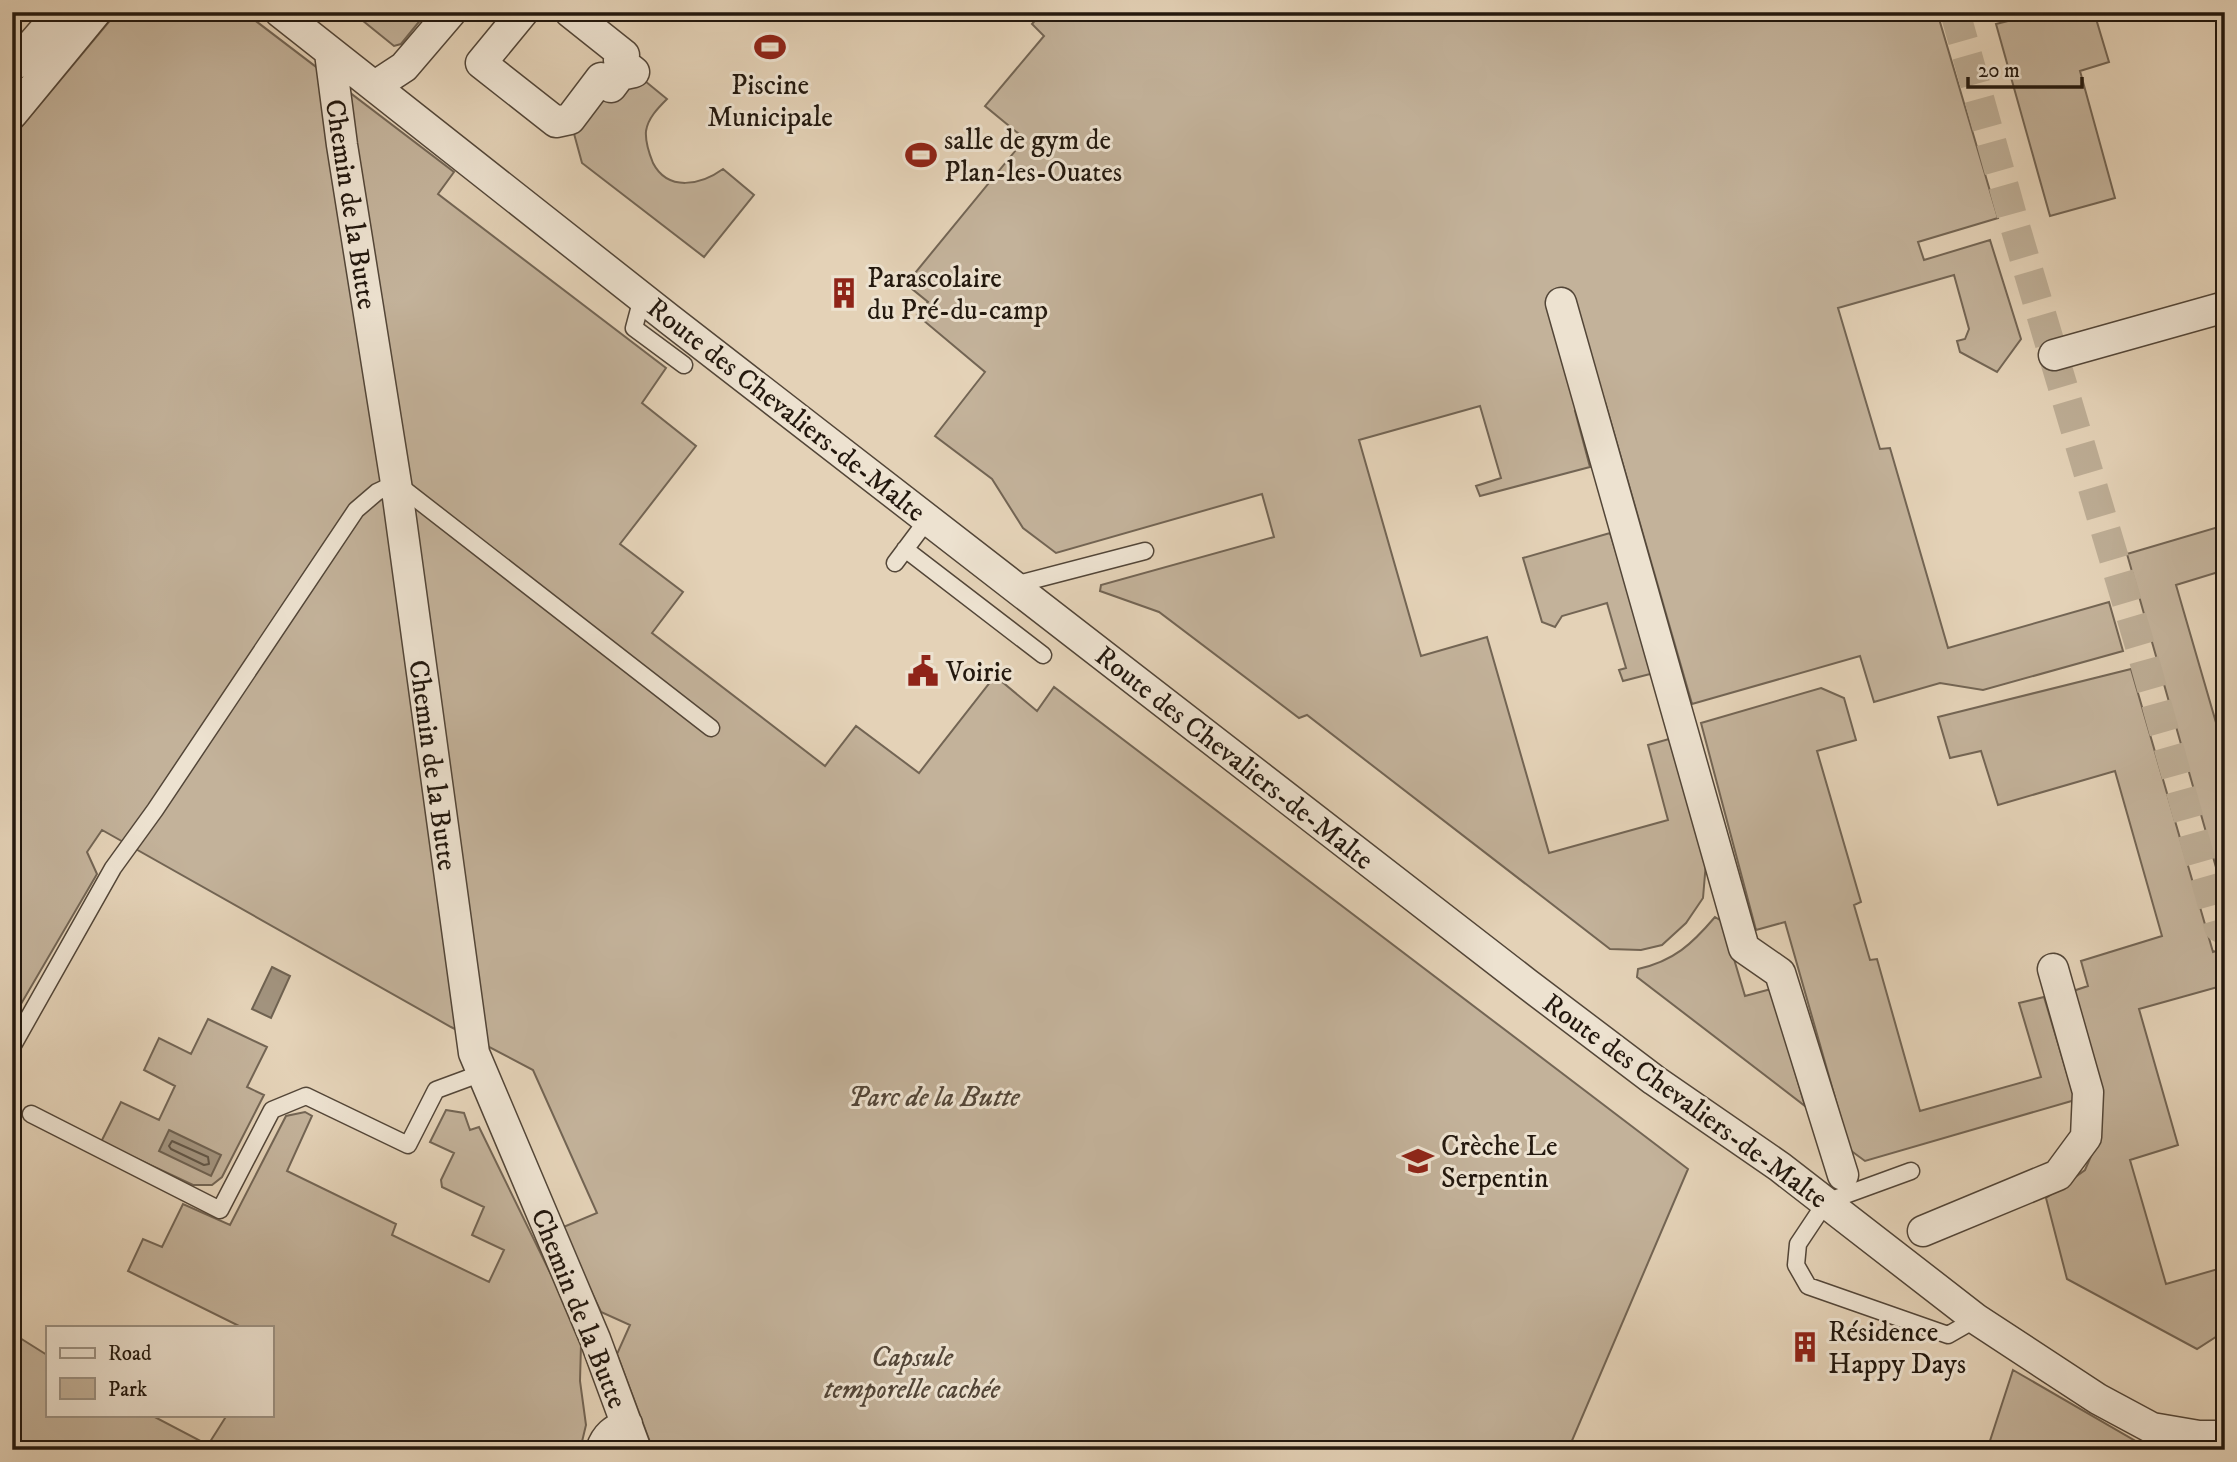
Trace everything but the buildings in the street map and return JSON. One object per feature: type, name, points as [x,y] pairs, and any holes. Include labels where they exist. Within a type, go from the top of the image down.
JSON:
[{"type":"street","points":[[12,61],[15,64],[60,12]]},
{"type":"street","points":[[12,114],[96,12]]},
{"type":"street","name":"Route des Chevaliers-de-Malte","points":[[280,12],[642,298],[1601,1040],[1826,1202],[1976,1319],[2098,1399],[2152,1428],[2199,1436],[2225,1436]]},
{"type":"street","points":[[375,86],[404,67],[451,12]]},
{"type":"street","points":[[523,12],[481,63],[556,122],[570,119],[601,78],[611,87],[620,75],[634,72],[619,60],[624,55],[570,12]]},
{"type":"street","name":"Chemin de la Butte","points":[[330,53],[396,483],[474,1053],[590,1326],[632,1437]]},
{"type":"street","points":[[1561,303],[1744,948],[1780,973],[1843,1175]]},
{"type":"street","points":[[2054,355],[2225,307]]},
{"type":"street","points":[[1923,1231],[2058,1175],[2086,1137],[2088,1092],[2053,969]]},
{"type":"street","points":[[601,1450],[606,1437],[613,1430],[632,1437]]},
{"type":"lane","points":[[642,298],[634,328],[684,365]]},
{"type":"lane","points":[[12,1047],[113,868],[356,510],[377,492],[396,483],[711,728]]},
{"type":"lane","points":[[895,563],[928,519]]},
{"type":"lane","points":[[905,549],[1044,656]]},
{"type":"lane","points":[[1014,585],[1145,551]]},
{"type":"lane","points":[[32,1115],[220,1210],[272,1110],[306,1097],[408,1145],[436,1090],[482,1073]]},
{"type":"lane","points":[[1912,1171],[1826,1202],[1798,1244],[1797,1265],[1808,1286],[1948,1335],[1976,1319]]},
{"type":"green space","name":"Parc de la Butte","points":[[117,12],[244,12],[454,172],[438,194],[666,368],[642,403],[696,446],[620,544],[683,592],[652,633],[825,766],[856,726],[919,773],[995,676],[1037,711],[1054,687],[1688,1169],[1568,1450],[653,1450],[617,1354],[630,1325],[601,1312],[561,1228],[597,1213],[533,1070],[451,1027],[102,830],[87,852],[97,874],[21,1004],[12,999],[12,138]]},
{"type":"green space","points":[[352,12],[427,12],[401,44],[394,46]]},
{"type":"green space","points":[[1042,12],[1937,12],[1998,218],[1918,242],[1924,260],[1990,240],[2021,339],[1997,372],[1960,352],[1957,341],[1965,339],[1969,329],[1954,275],[1838,308],[1880,449],[1890,448],[1948,648],[2109,602],[2123,651],[1983,690],[1940,683],[1874,702],[1860,656],[1692,704],[1605,402],[1575,411],[1590,467],[1480,496],[1476,486],[1501,478],[1480,406],[1359,440],[1421,656],[1487,637],[1549,853],[1668,820],[1648,745],[1669,739],[1706,862],[1703,898],[1686,923],[1662,945],[1641,950],[1610,949],[1307,715],[1299,718],[1159,612],[1100,591],[1101,585],[1274,537],[1262,494],[1056,553],[1023,528],[992,479],[935,436],[985,372],[917,315],[928,302],[906,284],[1025,139],[985,106],[1044,36],[1032,24]]},
{"type":"green space","points":[[2006,12],[2094,12],[2109,62],[2080,71],[2115,198],[2050,216],[1996,24],[2008,21]]},
{"type":"green space","points":[[634,72],[667,99],[651,118],[646,131],[649,151],[659,172],[676,182],[685,183],[705,179],[723,169],[754,195],[704,257],[582,163],[570,119]]},
{"type":"green space","points":[[2225,525],[2225,570],[2176,585],[2217,726],[2225,724],[2225,899],[2127,554]]},
{"type":"green space","points":[[1610,533],[1654,673],[1623,681],[1619,670],[1626,668],[1607,603],[1562,616],[1555,627],[1542,622],[1523,558]]},
{"type":"green space","points":[[2131,669],[2213,952],[2225,948],[2225,985],[2139,1009],[2178,1145],[2130,1160],[2166,1284],[2225,1267],[2225,1331],[2197,1349],[2067,1279],[2046,1198],[2085,1170],[2101,1133],[2099,1081],[2073,991],[2088,986],[2081,961],[2162,936],[2115,771],[1998,805],[1981,751],[1950,758],[1938,717]]},
{"type":"green space","points":[[1821,688],[1844,698],[1856,740],[1817,751],[1861,902],[1854,905],[1870,960],[1877,959],[1920,1111],[2041,1077],[2019,1003],[2044,997],[2075,1100],[1865,1161],[1850,1150],[1785,922],[1756,930],[1701,723]]},
{"type":"green space","points":[[1715,917],[1723,922],[1745,996],[1771,989],[1805,1106],[1637,977],[1638,969],[1651,966],[1681,950]]},
{"type":"green space","points":[[208,1019],[267,1047],[247,1087],[264,1095],[222,1177],[212,1185],[193,1185],[101,1142],[121,1102],[159,1120],[175,1086],[144,1070],[159,1038],[191,1054]]},
{"type":"green space","points":[[446,1110],[464,1113],[470,1130],[479,1127],[561,1295],[581,1344],[580,1381],[586,1425],[580,1450],[12,1450],[12,1333],[46,1354],[46,1416],[153,1416],[208,1445],[226,1416],[273,1416],[273,1326],[239,1326],[128,1271],[143,1239],[162,1247],[183,1204],[230,1225],[286,1116],[305,1112],[312,1116],[287,1171],[396,1224],[392,1235],[489,1282],[504,1250],[472,1235],[484,1207],[442,1187],[441,1180],[454,1153],[430,1142]]},
{"type":"green space","points":[[2013,1370],[2151,1450],[1987,1450]]},
{"type":"water","points":[[272,967],[290,976],[271,1018],[252,1009]]},
{"type":"water","points":[[169,1130],[221,1155],[211,1176],[159,1151]]},
{"type":"tunnel","points":[[1955,12],[2014,223],[2143,656],[2219,927],[2225,930]]},
{"type":"place","name":"Piscine Municipale","points":[[770,47]]},
{"type":"place","name":"salle de gym de Plan-les-Ouates","points":[[921,155]]},
{"type":"place","name":"Parascolaire du Pré-du-camp","points":[[844,293]]},
{"type":"place","name":"Voirie","points":[[923,671]]},
{"type":"place","name":"Crèche Le Serpentin","points":[[1418,1161]]},
{"type":"place","name":"Résidence Happy Days","points":[[1805,1347]]},
{"type":"park label","name":"Capsule temporelle cachée","points":[[912,1372]]}]
